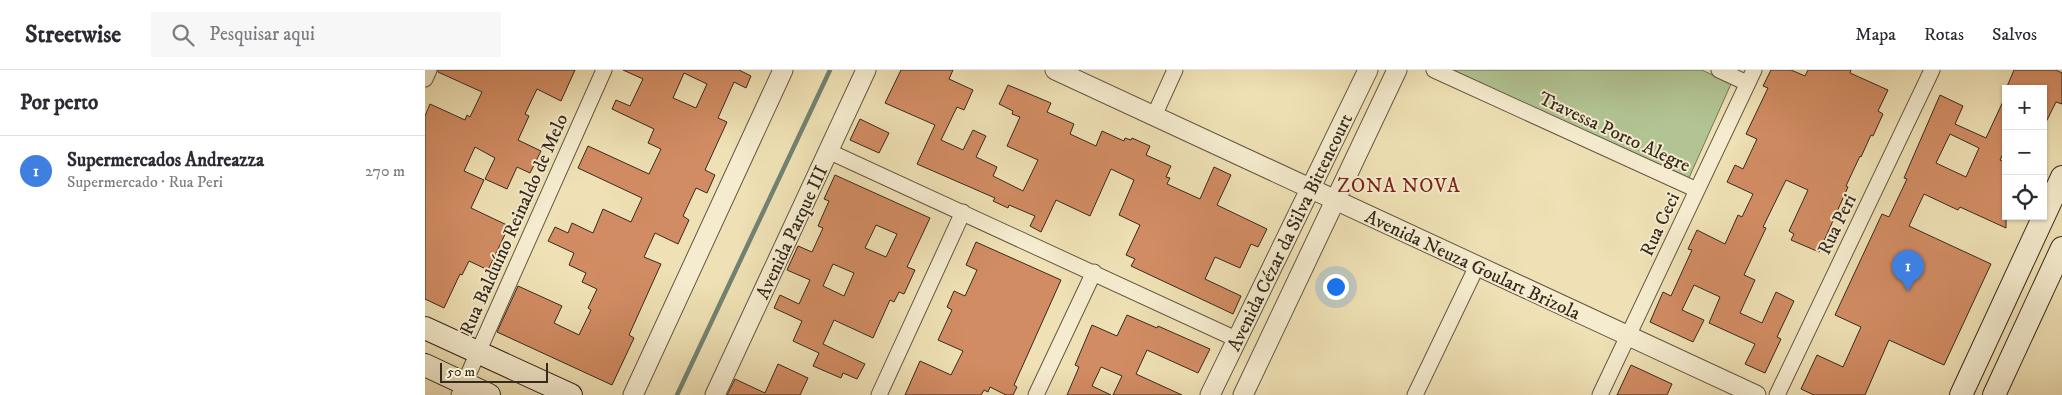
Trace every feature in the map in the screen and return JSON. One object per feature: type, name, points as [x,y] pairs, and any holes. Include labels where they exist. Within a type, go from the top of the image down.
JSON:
[{"type":"main road","points":[[1961,395],[2062,177]]},
{"type":"main road","points":[[1994,395],[2062,248]]},
{"type":"main road","points":[[425,328],[571,395]]},
{"type":"main road","points":[[425,366],[461,389],[489,395]]},
{"type":"street","points":[[425,79],[429,70]]},
{"type":"street","name":"Rua Balduíno Reinaldo de Melo","points":[[461,389],[604,70]]},
{"type":"street","points":[[633,395],[783,70]]},
{"type":"street","name":"Avenida Parque III","points":[[715,395],[866,70]]},
{"type":"street","name":"Avenida Neuza Goulart Brizola","points":[[1055,70],[1756,395]]},
{"type":"street","points":[[1154,116],[1175,70]]},
{"type":"street","name":"Avenida Cézar da Silva Bittencourt","points":[[1210,395],[1368,70]]},
{"type":"street","name":"Avenida Cézar da Silva Bittencourt","points":[[1243,395],[1397,70]]},
{"type":"street","name":"Travessa Porto Alegre","points":[[1434,70],[1697,190]]},
{"type":"street","points":[[1719,70],[1751,77]]},
{"type":"street","name":"Rua Peri","points":[[1777,395],[1932,70]]},
{"type":"street","name":"Rua Ceci","points":[[1600,395],[1751,77]]},
{"type":"street","points":[[829,151],[1237,339]]},
{"type":"street","points":[[879,395],[963,212]]},
{"type":"street","points":[[1415,395],[1477,266]]},
{"type":"street","points":[[1036,395],[1094,272]]},
{"type":"green space","points":[[1453,70],[1702,70],[1731,84],[1688,180]]},
{"type":"building","points":[[438,70],[575,70],[561,101],[537,89],[525,114],[529,116],[518,140],[541,151],[530,173],[517,167],[507,189],[485,179],[495,158],[475,147],[464,171],[484,180],[471,208],[509,226],[488,270],[469,261],[462,275],[460,274],[444,308],[425,299],[425,116],[430,104],[465,120],[467,115],[470,117],[482,92],[438,72]]},
{"type":"building","points":[[623,70],[739,70],[751,76],[746,88],[734,82],[718,118],[727,122],[705,170],[715,175],[707,193],[696,188],[683,216],[689,220],[678,244],[655,233],[644,257],[661,264],[629,335],[634,338],[612,385],[497,332],[518,286],[562,306],[554,323],[579,335],[591,310],[588,308],[597,289],[582,282],[586,273],[569,265],[574,253],[548,241],[555,227],[568,233],[572,223],[593,233],[603,209],[631,222],[642,198],[578,168],[588,146],[649,174],[661,149],[648,143],[654,129],[612,109],[616,100],[630,106],[643,79]],"holes":[[[684,73],[707,84],[696,108],[673,98]]]},
{"type":"building","points":[[901,70],[953,70],[949,79],[973,90],[964,110],[957,107],[941,140],[963,150],[973,130],[986,136],[976,157],[997,167],[993,176],[1023,191],[1038,160],[1007,146],[1020,117],[1012,114],[1013,111],[999,104],[1008,85],[1051,103],[1047,112],[1074,124],[1070,134],[1096,146],[1102,131],[1124,141],[1125,138],[1131,140],[1132,138],[1150,146],[1146,155],[1171,166],[1166,177],[1170,178],[1167,184],[1200,199],[1214,167],[1231,175],[1217,205],[1267,229],[1258,247],[1251,244],[1240,268],[1215,257],[1205,279],[1241,296],[1233,314],[1131,266],[1135,259],[1126,255],[1140,225],[1119,215],[1134,180],[1111,169],[1090,216],[1056,200],[1041,232],[1030,226],[1035,216],[1009,205],[1008,208],[993,201],[995,198],[917,164],[935,125],[885,103]]},
{"type":"building","points":[[1771,70],[1791,70],[1805,76],[1808,70],[1851,70],[1850,73],[1888,90],[1878,111],[1883,114],[1846,186],[1848,187],[1819,252],[1791,240],[1794,234],[1789,231],[1808,190],[1786,180],[1763,227],[1766,228],[1744,275],[1755,280],[1740,313],[1762,323],[1776,292],[1794,301],[1777,337],[1781,339],[1765,373],[1745,364],[1755,344],[1709,323],[1720,297],[1694,285],[1682,310],[1704,320],[1693,342],[1650,322],[1663,292],[1671,296],[1692,250],[1688,249],[1697,230],[1725,244],[1738,215],[1742,217],[1753,194],[1727,182],[1735,165],[1743,169],[1757,139],[1746,134],[1768,88],[1763,86]]},
{"type":"building","points":[[2014,70],[2056,70],[2062,73],[2062,104],[2056,102],[2047,120],[2047,85],[2008,85]]},
{"type":"building","points":[[1940,95],[1963,106],[1955,124],[1986,138],[2002,104],[2002,156],[2000,160],[2002,161],[2002,220],[2006,220],[2006,228],[1960,207],[1958,210],[1924,194],[1909,226],[1991,264],[1944,365],[1889,340],[1865,395],[1814,395],[1801,389],[1817,355],[1843,367],[1861,327],[1835,315],[1882,214],[1889,217],[1907,179],[1904,178]],"holes":[[[1950,134],[1979,148],[1966,177],[1936,163]]]},
{"type":"building","points":[[860,119],[889,133],[879,153],[850,140]]},
{"type":"building","points":[[835,175],[930,218],[907,267],[915,270],[904,294],[899,292],[894,302],[890,300],[873,338],[834,320],[823,344],[865,364],[857,379],[843,373],[841,378],[813,366],[819,353],[793,341],[802,321],[774,308],[780,295],[799,304],[810,280],[787,270],[798,246],[812,252],[823,228],[818,226],[829,201],[824,199]],"holes":[[[876,225],[897,234],[886,257],[865,248]],[[833,264],[854,273],[844,296],[823,286]]]},
{"type":"building","points":[[976,242],[1061,280],[1014,385],[1017,387],[1013,395],[1006,395],[990,387],[988,392],[984,390],[981,395],[905,395],[920,361],[951,375],[963,351],[938,340],[952,310],[947,307],[954,291],[965,296],[977,270],[966,265]]},
{"type":"building","points":[[1127,315],[1157,328],[1158,326],[1210,349],[1198,373],[1147,350],[1136,374],[1182,395],[1113,395],[1122,376],[1101,367],[1092,386],[1111,395],[1067,395],[1079,367],[1075,365],[1092,325],[1117,336]]},
{"type":"building","points":[[778,364],[808,378],[800,395],[727,395],[735,379],[765,393]]},
{"type":"building","points":[[1631,365],[1672,384],[1667,395],[1617,395]]},
{"type":"waterway","points":[[677,395],[830,70]]},
{"type":"place","name":"Supermercados Andreazza","points":[[1908,291]]},
{"type":"district","name":"ZONA NOVA","points":[[1399,185]]}]
